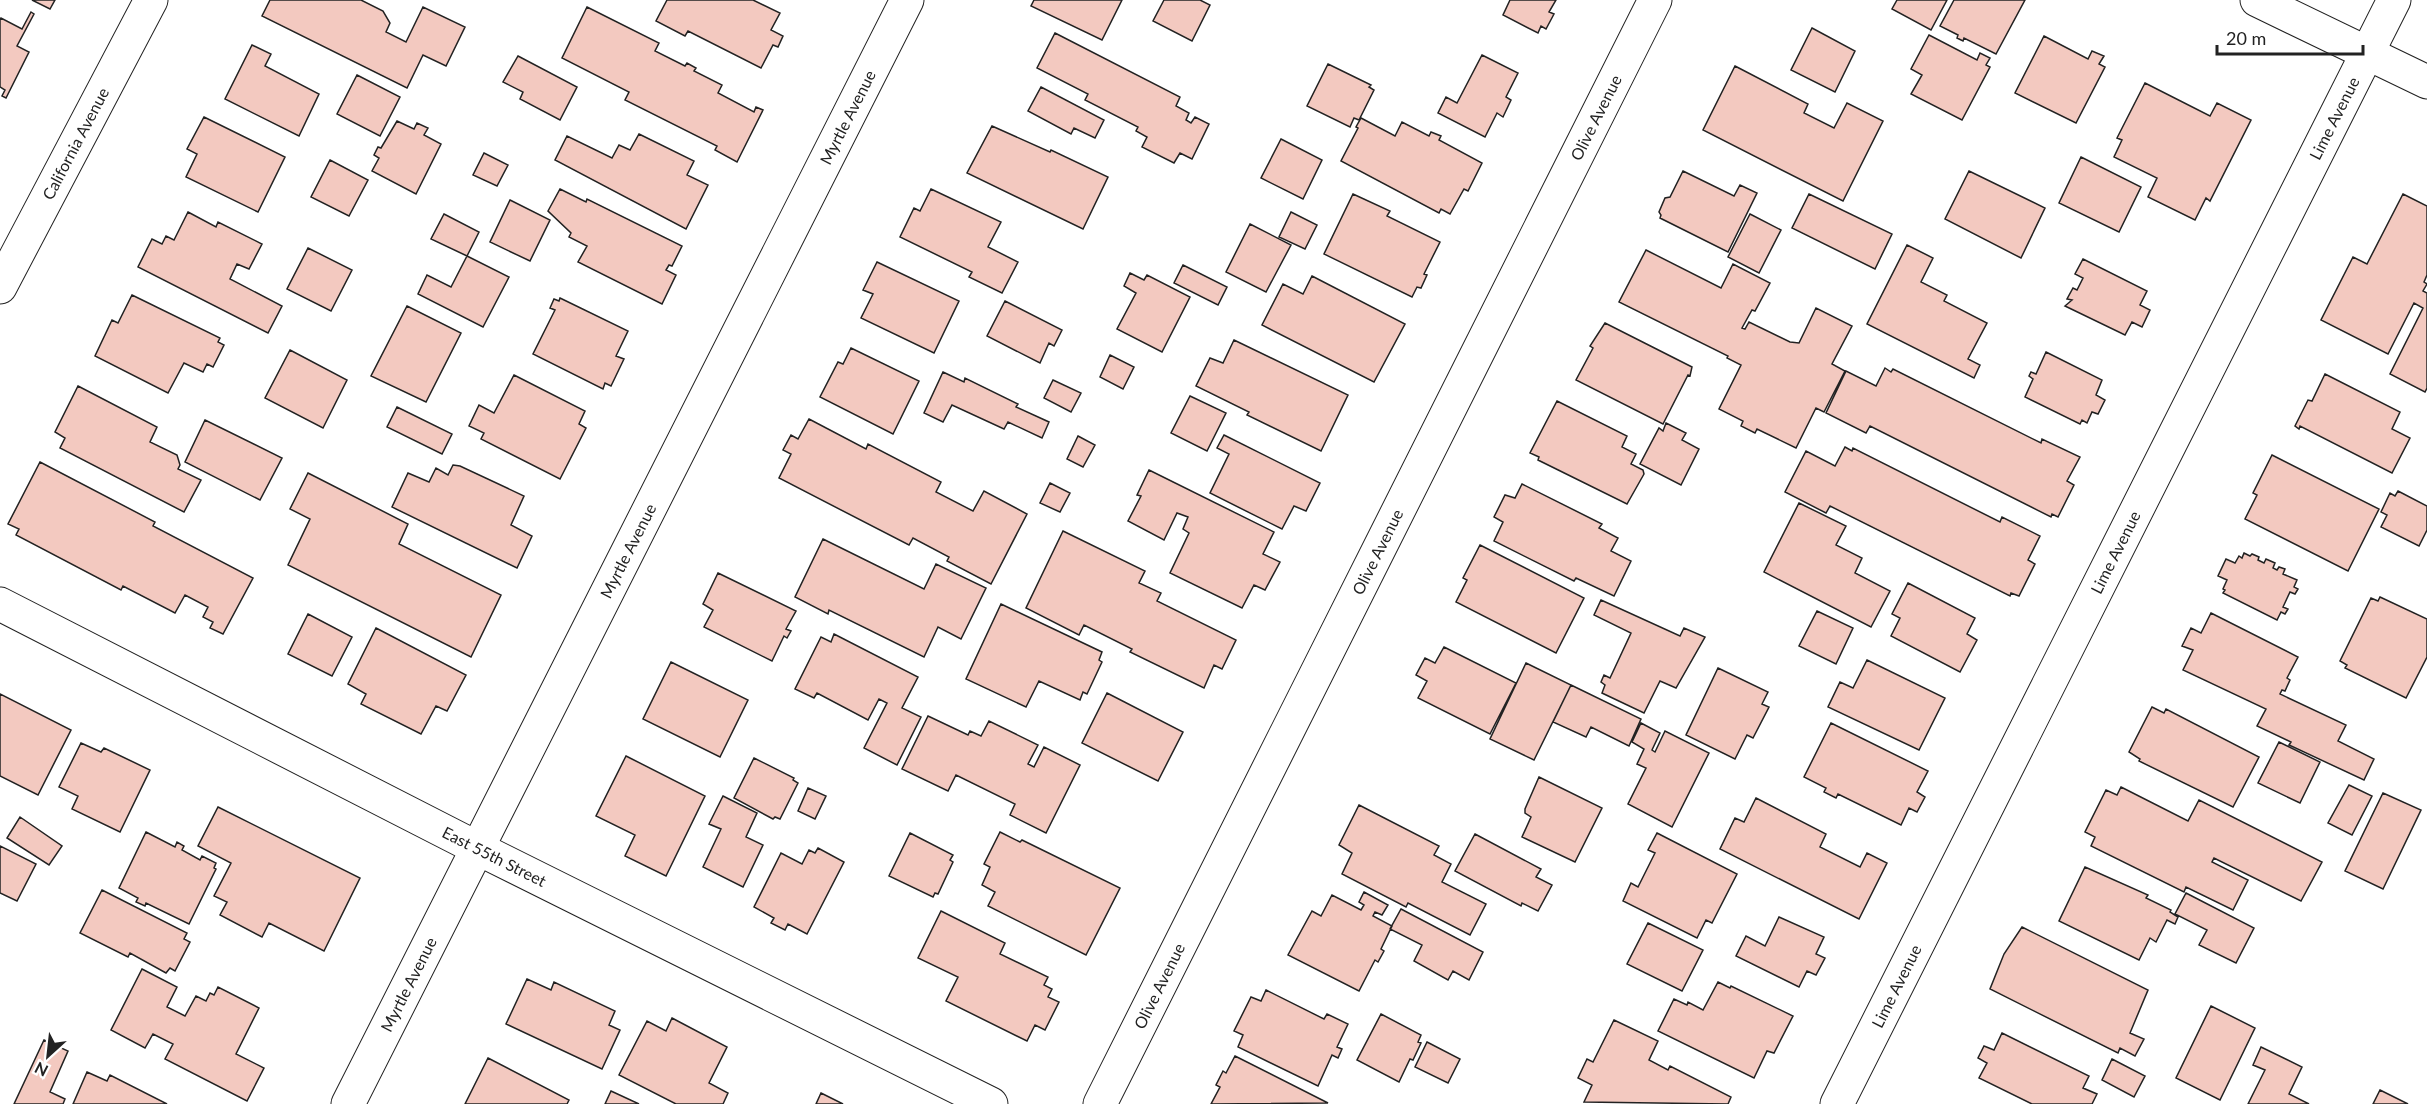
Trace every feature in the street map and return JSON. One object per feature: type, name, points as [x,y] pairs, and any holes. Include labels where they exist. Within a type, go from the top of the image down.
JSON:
[{"type":"street","name":"California Avenue","points":[[0,287],[151,0]]},
{"type":"street","name":"Myrtle Avenue","points":[[348,1104],[907,0]]},
{"type":"street","name":"Olive Avenue","points":[[1100,1104],[1655,0]]},
{"type":"street","points":[[2257,0],[2427,82]]},
{"type":"street","name":"Lime Avenue","points":[[1837,1104],[2394,0]]},
{"type":"street","name":"East 55th Street","points":[[0,604],[477,848],[991,1104]]},
{"type":"building","points":[[32,0],[55,0],[50,9]]},
{"type":"building","points":[[270,0],[361,0],[383,11],[390,23],[386,32],[406,42],[423,7],[465,27],[446,66],[423,55],[407,88],[262,16]]},
{"type":"building","points":[[667,0],[753,0],[780,13],[771,30],[783,36],[778,47],[773,45],[761,68],[688,31],[685,36],[656,21]]},
{"type":"building","points":[[1034,0],[1122,0],[1102,40],[1031,6]]},
{"type":"building","points":[[1164,0],[1200,0],[1210,5],[1192,41],[1153,21]]},
{"type":"building","points":[[1510,0],[1556,0],[1549,12],[1554,14],[1546,29],[1541,26],[1538,33],[1503,15]]},
{"type":"building","points":[[1897,0],[1947,0],[1931,30],[1892,9]]},
{"type":"building","points":[[1954,0],[2025,0],[1996,54],[1964,38],[1963,41],[1957,38],[1958,35],[1940,26]]},
{"type":"building","points":[[587,7],[659,43],[655,51],[685,66],[687,63],[696,68],[694,71],[722,85],[718,93],[754,112],[756,107],[763,110],[737,162],[715,150],[717,146],[625,100],[629,92],[562,58]]},
{"type":"building","points":[[31,12],[34,14],[17,46],[29,52],[6,98],[2,96],[5,90],[0,87],[0,20],[1,18],[22,29]]},
{"type":"building","points":[[1812,28],[1855,51],[1835,92],[1791,70]]},
{"type":"building","points":[[1055,33],[1180,97],[1176,106],[1189,113],[1186,120],[1191,123],[1195,117],[1209,124],[1192,159],[1180,153],[1174,163],[1142,147],[1147,137],[1136,131],[1138,127],[1085,100],[1088,94],[1037,68]]},
{"type":"building","points":[[1929,35],[1977,60],[1980,53],[1990,58],[1986,65],[1990,67],[1962,120],[1911,94],[1922,75],[1911,69]]},
{"type":"building","points":[[2044,36],[2088,59],[2092,51],[2104,56],[2099,64],[2105,67],[2076,123],[2015,93]]},
{"type":"building","points":[[252,45],[271,54],[265,66],[319,94],[299,136],[225,99]]},
{"type":"building","points":[[1482,55],[1518,73],[1506,97],[1511,100],[1503,117],[1497,113],[1485,137],[1438,113],[1446,97],[1457,103]]},
{"type":"building","points":[[518,56],[577,87],[560,120],[520,99],[523,92],[503,82]]},
{"type":"building","points":[[1328,64],[1371,85],[1369,87],[1374,90],[1359,120],[1354,118],[1350,127],[1307,106]]},
{"type":"building","points":[[1735,66],[1808,104],[1804,113],[1834,128],[1847,103],[1883,121],[1843,201],[1703,130]]},
{"type":"building","points":[[357,75],[400,97],[380,136],[337,114]]},
{"type":"building","points":[[2145,83],[2210,116],[2217,103],[2251,120],[2210,201],[2206,198],[2195,220],[2148,197],[2157,178],[2114,157],[2122,140],[2117,138]]},
{"type":"building","points":[[1041,87],[1104,120],[1095,138],[1074,128],[1071,134],[1028,111]]},
{"type":"building","points":[[204,117],[285,157],[258,212],[186,177],[197,154],[187,149]]},
{"type":"building","points":[[1361,118],[1395,136],[1402,122],[1429,136],[1431,132],[1441,136],[1439,140],[1482,163],[1468,191],[1464,189],[1450,214],[1441,209],[1439,213],[1341,161]]},
{"type":"building","points":[[397,121],[414,129],[417,123],[428,128],[424,135],[441,144],[416,194],[372,171],[379,158],[374,155],[378,147],[381,148]]},
{"type":"building","points":[[992,126],[1108,177],[1083,229],[967,173]]},
{"type":"building","points":[[639,134],[694,161],[687,175],[708,185],[686,229],[555,160],[567,136],[612,158],[619,145],[630,150]]},
{"type":"building","points":[[1281,139],[1322,160],[1303,199],[1261,178]]},
{"type":"building","points":[[484,153],[508,165],[497,186],[473,175]]},
{"type":"building","points":[[2081,157],[2141,187],[2119,232],[2059,203]]},
{"type":"building","points":[[330,160],[368,180],[349,216],[311,197]]},
{"type":"building","points":[[1683,171],[1734,196],[1740,185],[1757,193],[1728,252],[1660,218],[1659,212],[1665,198],[1670,197]]},
{"type":"building","points":[[1969,171],[2045,208],[2021,258],[1945,219]]},
{"type":"building","points":[[560,189],[586,202],[587,199],[682,246],[672,266],[669,265],[666,270],[676,275],[662,304],[578,262],[587,246],[569,237],[571,233],[548,211]]},
{"type":"building","points":[[931,189],[1001,222],[988,247],[1018,262],[1002,293],[969,277],[972,272],[900,237],[914,208],[920,211]]},
{"type":"building","points":[[1353,194],[1390,211],[1387,216],[1440,242],[1424,274],[1427,275],[1421,288],[1417,287],[1412,297],[1324,254]]},
{"type":"building","points":[[1809,194],[1892,234],[1875,269],[1792,228]]},
{"type":"building","points":[[2403,194],[2427,206],[2427,275],[2424,282],[2427,284],[2423,291],[2427,293],[2427,388],[2425,392],[2390,374],[2423,308],[2414,303],[2388,354],[2321,320],[2353,257],[2367,264]]},
{"type":"building","points":[[510,200],[550,220],[530,261],[490,242]]},
{"type":"building","points":[[188,212],[216,227],[218,222],[262,244],[249,269],[237,264],[230,279],[282,306],[268,333],[138,267],[152,239],[162,244],[166,236],[174,240]]},
{"type":"building","points":[[1291,212],[1317,225],[1305,249],[1279,237]]},
{"type":"building","points":[[444,214],[479,232],[467,256],[431,239]]},
{"type":"building","points":[[1750,214],[1781,230],[1759,273],[1728,257]]},
{"type":"building","points":[[1250,224],[1291,245],[1266,292],[1226,272]]},
{"type":"building","points":[[1907,245],[1933,258],[1921,282],[1947,295],[1944,301],[1987,323],[1968,359],[1980,365],[1974,378],[1867,324]]},
{"type":"building","points":[[308,248],[352,270],[331,311],[287,289]]},
{"type":"building","points":[[1646,250],[1721,288],[1733,264],[1770,283],[1755,311],[1752,310],[1742,328],[1745,329],[1749,322],[1790,342],[1799,343],[1816,308],[1852,326],[1832,364],[1845,371],[1824,412],[1816,408],[1796,448],[1757,429],[1755,433],[1741,426],[1743,421],[1719,409],[1741,365],[1727,358],[1728,356],[1619,302]]},
{"type":"building","points":[[467,256],[509,277],[483,327],[418,294],[427,275],[451,287]]},
{"type":"building","points":[[2083,259],[2147,291],[2140,305],[2150,310],[2142,327],[2132,322],[2125,335],[2065,306],[2072,300],[2067,299],[2073,288],[2077,290],[2083,278],[2075,274]]},
{"type":"building","points":[[877,262],[959,301],[934,353],[861,318],[873,294],[863,290]]},
{"type":"building","points":[[1183,265],[1227,287],[1218,305],[1174,283]]},
{"type":"building","points":[[1130,273],[1144,280],[1147,275],[1190,297],[1162,352],[1117,329],[1136,293],[1124,286]]},
{"type":"building","points":[[1312,276],[1405,324],[1374,382],[1262,325],[1283,284],[1303,294]]},
{"type":"building","points":[[132,295],[220,338],[218,342],[224,345],[213,367],[207,364],[203,372],[184,363],[168,393],[95,356],[112,320],[118,323]]},
{"type":"building","points":[[560,298],[628,331],[616,356],[624,359],[611,386],[605,383],[603,389],[533,354],[555,310],[550,308],[554,299],[559,301]]},
{"type":"building","points":[[1005,301],[1062,330],[1054,346],[1049,343],[1040,363],[987,336]]},
{"type":"building","points":[[407,306],[461,333],[426,402],[371,376]]},
{"type":"building","points":[[1605,323],[1692,367],[1690,376],[1688,375],[1663,424],[1576,380],[1593,348],[1590,346]]},
{"type":"building","points":[[1234,340],[1348,395],[1321,451],[1247,415],[1249,412],[1196,386],[1210,358],[1223,363]]},
{"type":"building","points":[[851,348],[919,381],[893,434],[820,397],[838,362],[843,364]]},
{"type":"building","points":[[290,350],[347,380],[323,428],[265,398]]},
{"type":"building","points":[[2046,352],[2102,380],[2096,395],[2105,400],[2098,414],[2092,412],[2087,423],[2082,420],[2080,424],[2025,397],[2033,379],[2029,376],[2031,372],[2036,374]]},
{"type":"building","points":[[1110,355],[1134,367],[1123,389],[1100,377]]},
{"type":"building","points":[[1885,368],[1891,372],[1893,369],[2041,443],[2042,439],[2080,457],[2067,481],[2074,485],[2058,517],[2052,514],[2051,517],[1870,426],[1866,433],[1826,413],[1846,371],[1876,386]]},
{"type":"building","points":[[943,372],[964,382],[965,378],[1018,404],[1016,407],[1049,422],[1042,438],[1008,422],[1004,429],[952,405],[943,422],[924,413]]},
{"type":"building","points":[[2325,374],[2400,412],[2392,429],[2410,438],[2392,473],[2300,426],[2299,429],[2295,426],[2308,400],[2312,401]]},
{"type":"building","points":[[514,375],[585,411],[579,424],[586,428],[560,479],[481,439],[484,433],[469,426],[479,405],[494,413]]},
{"type":"building","points":[[1053,380],[1081,393],[1071,412],[1044,398]]},
{"type":"building","points":[[78,386],[157,427],[150,442],[177,455],[180,465],[178,469],[201,480],[184,512],[60,448],[65,438],[55,432]]},
{"type":"building","points":[[1190,396],[1226,413],[1207,451],[1171,433]]},
{"type":"building","points":[[1557,401],[1627,436],[1622,447],[1636,454],[1631,464],[1643,470],[1644,474],[1627,504],[1538,460],[1539,457],[1530,453]]},
{"type":"building","points":[[397,407],[452,434],[442,454],[387,427]]},
{"type":"building","points":[[809,419],[866,449],[868,444],[941,482],[936,492],[973,511],[984,491],[1027,514],[991,584],[947,561],[949,557],[913,538],[909,545],[779,478],[791,454],[783,450],[791,435],[798,439]]},
{"type":"building","points":[[205,420],[282,458],[260,500],[185,462]]},
{"type":"building","points":[[1666,423],[1686,433],[1682,440],[1699,449],[1681,485],[1640,464],[1659,428],[1663,431]]},
{"type":"building","points":[[1224,435],[1320,483],[1306,511],[1294,506],[1282,529],[1210,493],[1229,454],[1217,448]]},
{"type":"building","points":[[1078,436],[1095,445],[1083,467],[1067,459]]},
{"type":"building","points":[[1845,447],[1852,451],[1853,448],[2000,522],[2002,517],[2040,536],[2028,560],[2035,564],[2019,596],[2011,593],[2010,596],[1830,506],[1826,513],[1785,492],[1806,451],[1835,466]]},
{"type":"building","points":[[2272,455],[2379,509],[2348,571],[2245,519],[2257,495],[2253,493]]},
{"type":"building","points":[[40,462],[155,522],[153,526],[253,578],[223,634],[210,628],[213,622],[203,617],[208,607],[185,595],[175,613],[123,586],[121,590],[16,535],[19,529],[8,524]]},
{"type":"building","points":[[453,465],[460,466],[524,496],[511,525],[532,536],[517,568],[392,507],[408,473],[429,482],[436,468],[448,475]]},
{"type":"building","points":[[1149,470],[1274,532],[1263,554],[1280,562],[1265,590],[1254,585],[1242,608],[1170,573],[1189,533],[1183,529],[1188,517],[1177,513],[1164,540],[1128,521],[1141,496],[1137,495]]},
{"type":"building","points":[[308,473],[408,524],[399,544],[501,595],[471,657],[288,565],[310,519],[290,509]]},
{"type":"building","points":[[1050,483],[1070,493],[1060,512],[1040,503]]},
{"type":"building","points":[[1522,484],[1602,524],[1599,528],[1618,538],[1611,551],[1631,561],[1614,596],[1576,578],[1574,581],[1494,541],[1503,522],[1494,517],[1505,495],[1515,498]]},
{"type":"building","points":[[2398,491],[2427,506],[2427,530],[2419,546],[2381,527],[2387,515],[2381,512],[2390,493],[2395,496]]},
{"type":"building","points":[[1799,503],[1846,526],[1836,545],[1862,558],[1855,573],[1890,591],[1871,627],[1764,572]]},
{"type":"building","points":[[1063,531],[1145,571],[1139,583],[1161,593],[1157,601],[1236,640],[1222,669],[1214,665],[1204,688],[1130,652],[1132,649],[1084,625],[1079,635],[1026,608]]},
{"type":"building","points":[[823,539],[924,589],[936,564],[986,588],[961,639],[938,627],[924,657],[829,610],[828,614],[795,597]]},
{"type":"building","points":[[1480,545],[1584,598],[1556,653],[1456,602],[1467,580],[1463,578]]},
{"type":"building","points":[[2244,553],[2259,557],[2258,560],[2264,563],[2266,559],[2275,563],[2273,568],[2285,569],[2283,574],[2297,580],[2294,587],[2298,589],[2295,594],[2290,592],[2283,607],[2288,609],[2285,614],[2281,612],[2277,620],[2223,593],[2227,580],[2218,576],[2226,559],[2235,563],[2239,556],[2242,558]]},
{"type":"building","points":[[718,573],[796,611],[786,629],[791,631],[787,638],[784,636],[772,661],[704,627],[713,610],[703,604]]},
{"type":"building","points":[[1908,583],[1975,618],[1967,634],[1977,640],[1960,672],[1891,636],[1900,618],[1892,614]]},
{"type":"building","points":[[2380,597],[2427,619],[2427,657],[2406,698],[2345,668],[2347,665],[2340,661],[2371,598],[2378,601]]},
{"type":"building","points":[[1601,600],[1680,636],[1684,628],[1705,637],[1676,688],[1660,681],[1644,713],[1602,693],[1605,685],[1601,682],[1604,675],[1610,678],[1631,633],[1594,615]]},
{"type":"building","points":[[1001,604],[1102,652],[1099,660],[1102,662],[1087,694],[1083,692],[1080,700],[1039,681],[1026,707],[966,679]]},
{"type":"building","points":[[1817,611],[1853,628],[1836,664],[1799,646]]},
{"type":"building","points":[[2211,613],[2298,657],[2287,678],[2290,680],[2285,691],[2282,690],[2280,694],[2346,725],[2338,741],[2374,759],[2364,780],[2289,745],[2291,742],[2257,726],[2266,709],[2183,670],[2193,650],[2182,646],[2191,628],[2201,633]]},
{"type":"building","points":[[308,614],[352,637],[332,676],[288,654]]},
{"type":"building","points":[[376,628],[466,675],[447,711],[436,706],[421,734],[361,704],[366,694],[348,684]]},
{"type":"building","points":[[834,634],[918,677],[902,708],[921,717],[897,765],[864,748],[887,703],[879,699],[868,720],[817,693],[814,698],[795,689],[821,637],[831,642]]},
{"type":"building","points":[[1444,647],[1516,683],[1490,734],[1418,698],[1427,681],[1416,675],[1425,658],[1435,663]]},
{"type":"building","points":[[1867,660],[1945,698],[1919,750],[1828,707],[1840,682],[1853,688]]},
{"type":"building","points":[[671,662],[748,700],[720,757],[643,719]]},
{"type":"building","points":[[1526,663],[1571,685],[1534,760],[1490,739]]},
{"type":"building","points":[[1718,668],[1768,692],[1762,704],[1769,707],[1753,738],[1747,735],[1735,759],[1686,735]]},
{"type":"building","points":[[1571,685],[1641,719],[1629,746],[1591,727],[1586,737],[1553,722]]},
{"type":"building","points":[[1107,693],[1183,732],[1158,781],[1082,743]]},
{"type":"building","points":[[0,694],[71,730],[38,795],[0,776]]},
{"type":"building","points":[[2152,707],[2164,713],[2166,709],[2259,757],[2233,807],[2139,761],[2140,759],[2129,752]]},
{"type":"building","points":[[928,716],[968,735],[970,731],[981,736],[989,721],[1038,745],[1028,764],[1034,767],[1044,747],[1080,765],[1046,833],[1010,815],[1015,804],[956,775],[948,791],[902,769]]},
{"type":"building","points":[[1641,723],[1660,733],[1652,750],[1655,752],[1665,731],[1709,753],[1672,827],[1628,804],[1646,768],[1637,764],[1644,749],[1632,742]]},
{"type":"building","points":[[1831,723],[1928,771],[1917,792],[1925,797],[1917,812],[1909,808],[1901,825],[1838,794],[1836,798],[1824,792],[1826,788],[1804,777]]},
{"type":"building","points":[[2279,742],[2320,762],[2300,803],[2258,783]]},
{"type":"building","points":[[81,743],[101,752],[104,748],[150,770],[120,832],[72,809],[78,796],[59,787]]},
{"type":"building","points":[[626,756],[705,796],[666,876],[625,856],[635,835],[596,816]]},
{"type":"building","points":[[754,758],[794,778],[793,780],[798,783],[780,819],[775,817],[773,819],[734,798]]},
{"type":"building","points":[[1539,777],[1602,808],[1575,862],[1522,837],[1531,817],[1525,813],[1525,809]]},
{"type":"building","points":[[2349,785],[2372,796],[2352,835],[2328,823]]},
{"type":"building","points":[[2121,787],[2188,821],[2199,800],[2322,862],[2301,901],[2214,858],[2212,862],[2248,880],[2233,910],[2186,887],[2184,892],[2091,846],[2095,837],[2085,832],[2106,790],[2117,795]]},
{"type":"building","points":[[808,788],[826,796],[815,819],[798,811]]},
{"type":"building","points":[[2383,793],[2421,810],[2383,889],[2345,871]]},
{"type":"building","points":[[723,796],[757,813],[746,837],[763,845],[743,887],[703,867],[721,829],[709,824]]},
{"type":"building","points":[[1756,798],[1826,834],[1820,847],[1860,867],[1867,853],[1887,863],[1859,919],[1720,849],[1735,818],[1744,822]]},
{"type":"building","points":[[1359,805],[1439,846],[1434,855],[1451,864],[1442,882],[1486,904],[1470,935],[1408,903],[1406,907],[1342,874],[1352,853],[1339,845]]},
{"type":"building","points":[[218,807],[360,878],[324,951],[269,923],[262,937],[220,915],[227,902],[214,896],[231,863],[198,846]]},
{"type":"building","points":[[20,817],[62,846],[49,865],[7,838]]},
{"type":"building","points":[[146,832],[175,847],[177,842],[184,846],[182,850],[200,860],[202,856],[216,863],[214,868],[216,869],[189,924],[146,903],[145,906],[136,902],[138,898],[119,888]]},
{"type":"building","points":[[1000,832],[1020,842],[1022,840],[1120,888],[1086,955],[988,906],[995,892],[982,885],[990,867],[984,864]]},
{"type":"building","points":[[910,833],[953,855],[950,860],[953,862],[938,894],[935,893],[933,897],[889,876]]},
{"type":"building","points":[[1657,833],[1737,874],[1712,923],[1706,920],[1697,938],[1623,901],[1631,883],[1638,887],[1655,853],[1648,850]]},
{"type":"building","points":[[1475,834],[1541,869],[1536,877],[1552,885],[1538,911],[1522,903],[1521,906],[1455,871]]},
{"type":"building","points":[[0,846],[36,864],[17,901],[0,893]]},
{"type":"building","points":[[818,848],[844,862],[807,934],[788,924],[785,930],[771,923],[774,918],[754,907],[781,853],[802,864],[809,850],[815,853]]},
{"type":"building","points":[[2085,867],[2148,895],[2146,898],[2171,910],[2170,912],[2178,917],[2175,924],[2167,920],[2156,942],[2150,938],[2139,960],[2059,921]]},
{"type":"building","points":[[102,890],[187,933],[184,939],[190,942],[175,971],[170,968],[166,973],[130,953],[128,957],[80,933]]},
{"type":"building","points":[[1364,892],[1388,905],[1382,915],[1375,912],[1373,916],[1392,926],[1381,949],[1384,951],[1378,962],[1375,960],[1359,991],[1288,955],[1312,911],[1321,916],[1332,895],[1361,910],[1364,905],[1359,902]]},
{"type":"building","points":[[2186,893],[2254,928],[2236,963],[2199,945],[2207,930],[2175,914]]},
{"type":"building","points":[[1401,909],[1483,952],[1469,980],[1453,971],[1448,980],[1414,961],[1422,945],[1390,929]]},
{"type":"building","points":[[941,911],[1005,943],[1000,954],[1048,977],[1044,985],[1052,989],[1048,997],[1059,1002],[1045,1030],[1035,1025],[1027,1041],[946,1001],[958,977],[918,958]]},
{"type":"building","points":[[1779,917],[1824,937],[1816,954],[1825,958],[1816,975],[1807,971],[1799,987],[1736,956],[1746,936],[1765,946]]},
{"type":"building","points":[[1648,923],[1703,950],[1682,991],[1627,964]]},
{"type":"building","points":[[2022,927],[2148,990],[2130,1033],[2144,1039],[2135,1056],[2120,1048],[2118,1053],[1990,989],[2004,954]]},
{"type":"building","points":[[142,969],[177,987],[167,1007],[185,1016],[196,996],[206,1001],[210,993],[214,995],[218,987],[259,1008],[236,1054],[264,1068],[247,1101],[165,1059],[173,1044],[153,1034],[145,1048],[111,1030]]},
{"type":"building","points":[[527,979],[551,990],[554,982],[615,1011],[609,1025],[620,1030],[602,1069],[506,1024]]},
{"type":"building","points":[[1718,982],[1793,1016],[1774,1053],[1767,1051],[1754,1078],[1658,1031],[1674,999],[1687,1005],[1688,1002],[1703,1010]]},
{"type":"building","points":[[1266,990],[1324,1019],[1327,1014],[1348,1024],[1337,1047],[1342,1049],[1338,1058],[1332,1055],[1318,1086],[1238,1047],[1243,1035],[1234,1031],[1251,997],[1261,1001]]},
{"type":"building","points":[[2211,1006],[2255,1028],[2220,1100],[2176,1078]]},
{"type":"building","points":[[1381,1014],[1421,1035],[1418,1042],[1421,1043],[1399,1082],[1357,1060]]},
{"type":"building","points":[[672,1018],[727,1047],[709,1083],[728,1093],[723,1104],[676,1104],[619,1075],[647,1021],[666,1031]]},
{"type":"building","points":[[1614,1020],[1658,1041],[1649,1060],[1668,1070],[1670,1066],[1731,1097],[1728,1104],[1584,1102],[1592,1085],[1578,1078],[1587,1059],[1593,1062]]},
{"type":"building","points":[[2002,1033],[2089,1076],[2083,1088],[2097,1094],[2092,1104],[2032,1104],[1979,1078],[1987,1063],[1978,1058],[1984,1046],[1994,1050]]},
{"type":"building","points":[[44,1040],[68,1051],[50,1092],[65,1099],[63,1104],[14,1104]]},
{"type":"building","points":[[1427,1042],[1460,1059],[1448,1083],[1415,1067]]},
{"type":"building","points":[[2261,1047],[2302,1067],[2289,1094],[2309,1104],[2248,1104],[2265,1070],[2253,1065]]},
{"type":"building","points":[[1235,1056],[1328,1103],[1211,1104],[1220,1087],[1216,1085],[1223,1071],[1226,1073]]},
{"type":"building","points":[[488,1058],[569,1100],[567,1104],[465,1104]]},
{"type":"building","points":[[2112,1059],[2145,1076],[2134,1097],[2102,1080]]},
{"type":"building","points":[[87,1072],[107,1081],[110,1075],[167,1104],[73,1104]]},
{"type":"building","points":[[2380,1090],[2408,1104],[2373,1104]]},
{"type":"building","points":[[611,1091],[639,1104],[605,1104]]},
{"type":"building","points":[[821,1093],[843,1104],[816,1104]]}]
